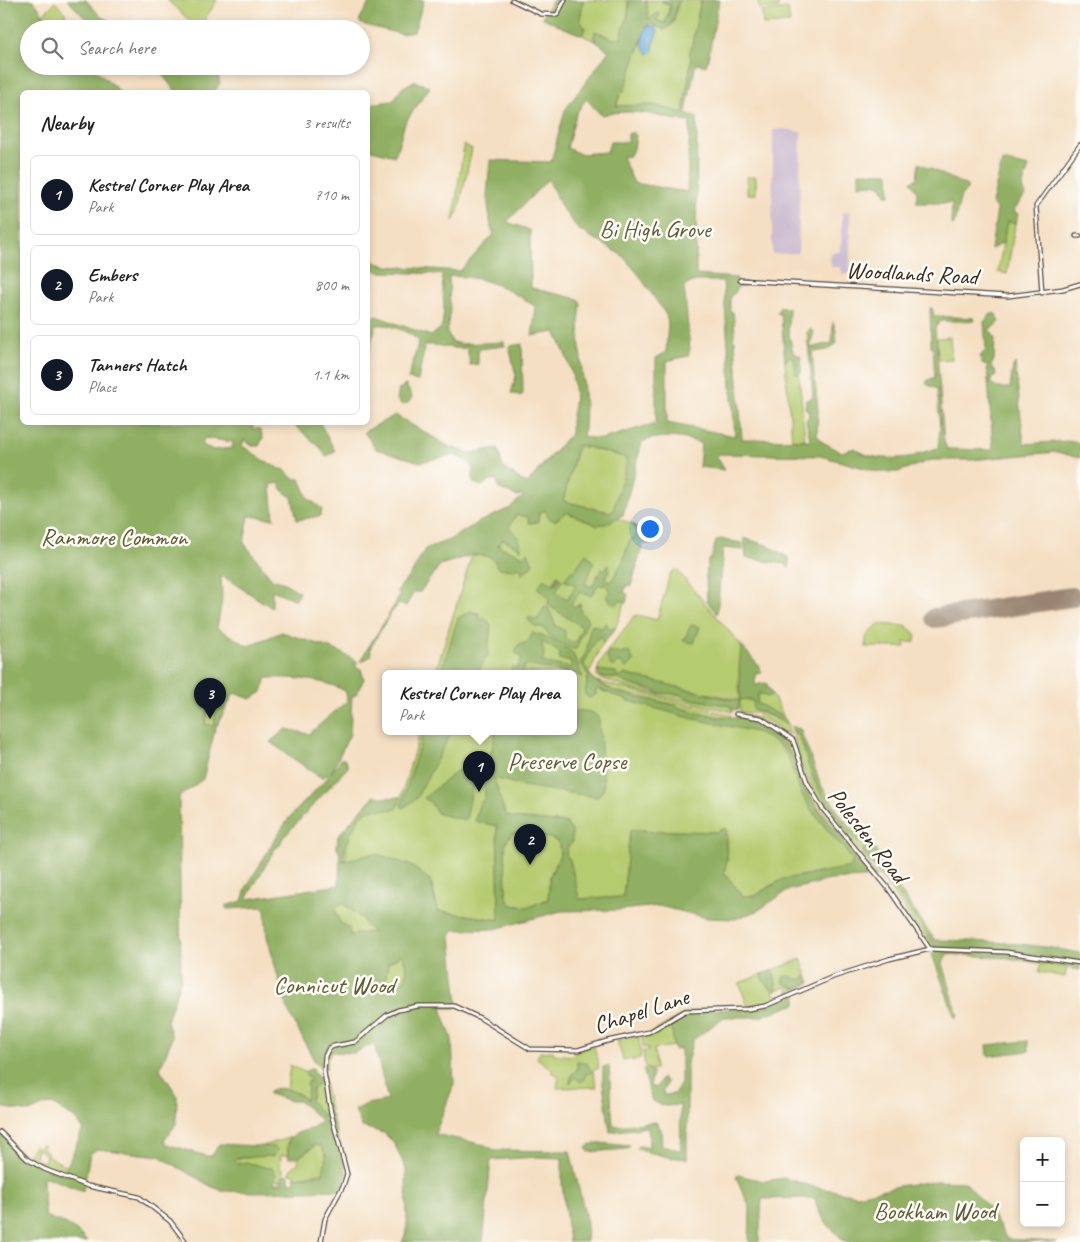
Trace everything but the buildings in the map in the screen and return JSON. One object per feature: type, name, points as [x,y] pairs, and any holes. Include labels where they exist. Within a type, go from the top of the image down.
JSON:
[{"type":"street","points":[[512,0],[547,16],[557,15],[565,0]]},
{"type":"street","points":[[1042,292],[1036,206],[1080,145]]},
{"type":"street","name":"Woodlands Road","points":[[740,280],[1008,296],[1042,292],[1080,284]]},
{"type":"street","name":"Polesden Road","points":[[736,714],[765,720],[793,740],[807,782],[822,808],[882,881],[930,949]]},
{"type":"street","name":"Chapel Lane","points":[[321,1242],[325,1219],[347,1178],[331,1113],[323,1065],[330,1048],[355,1042],[378,1021],[398,1010],[418,1006],[454,1006],[480,1018],[530,1048],[539,1050],[578,1050],[607,1040],[649,1032],[685,1011],[765,1006],[833,977],[889,958],[930,949],[1006,952],[1080,963]]},
{"type":"street","points":[[0,1132],[27,1159],[44,1169],[88,1186],[139,1197],[158,1211],[186,1242]]},
{"type":"shaded area","points":[[783,129],[801,132],[798,253],[772,254],[773,130]]},
{"type":"shaded area","points":[[850,212],[850,274],[842,274],[841,267],[831,267],[830,253],[841,252],[842,213]]},
{"type":"green space","name":"Ranmore Common","points":[[0,0],[33,0],[47,20],[20,20],[20,75],[102,75],[118,90],[20,90],[20,425],[254,425],[252,428],[260,429],[263,438],[259,446],[252,446],[244,440],[242,446],[269,463],[285,470],[292,478],[300,479],[308,498],[322,509],[320,516],[297,520],[292,497],[284,492],[279,483],[271,485],[274,519],[249,516],[244,543],[272,579],[285,583],[299,592],[296,600],[272,590],[272,608],[221,575],[222,600],[217,628],[248,646],[282,632],[338,651],[358,662],[355,667],[361,669],[364,679],[356,695],[352,696],[350,734],[331,773],[342,758],[346,761],[348,767],[282,839],[248,899],[339,885],[340,855],[337,848],[338,836],[374,796],[386,798],[401,797],[397,809],[370,810],[360,818],[348,840],[343,861],[374,853],[410,865],[430,880],[438,911],[499,920],[497,826],[475,821],[479,804],[485,798],[484,776],[488,768],[495,735],[577,735],[577,711],[591,712],[599,719],[604,789],[597,797],[523,786],[494,778],[505,814],[512,818],[566,823],[572,831],[572,843],[568,846],[566,855],[570,860],[579,899],[623,897],[630,830],[717,832],[725,828],[727,860],[724,873],[743,896],[755,896],[783,879],[851,867],[853,860],[813,812],[802,795],[789,760],[782,748],[770,739],[756,732],[690,718],[629,701],[598,689],[596,690],[596,695],[589,698],[585,695],[587,679],[590,674],[595,681],[627,695],[676,705],[680,708],[719,718],[752,717],[756,721],[758,728],[782,744],[794,762],[815,806],[857,857],[860,857],[877,877],[830,880],[789,890],[757,911],[735,919],[708,918],[659,906],[619,910],[561,911],[495,929],[454,930],[451,936],[458,1005],[455,1008],[441,1008],[452,1039],[454,1084],[435,1134],[485,1145],[494,1150],[570,1151],[587,1223],[586,1242],[569,1242],[562,1184],[562,1158],[537,1157],[491,1160],[483,1242],[402,1242],[407,1231],[406,1169],[394,1143],[384,1133],[362,1127],[355,1110],[367,1104],[388,1100],[374,1043],[354,1053],[332,1052],[327,1059],[326,1069],[316,1064],[287,1009],[267,937],[265,910],[261,907],[227,909],[225,906],[242,901],[246,888],[278,834],[290,817],[329,776],[326,775],[323,778],[315,774],[270,742],[286,729],[309,734],[347,701],[346,692],[329,684],[296,679],[266,678],[262,692],[251,699],[234,693],[215,729],[203,779],[179,797],[181,978],[167,1021],[172,1038],[160,1069],[177,1095],[176,1124],[164,1141],[166,1144],[207,1156],[212,1156],[219,1144],[275,1147],[278,1150],[274,1156],[236,1158],[234,1161],[237,1164],[246,1162],[268,1168],[271,1167],[276,1174],[274,1183],[283,1183],[282,1177],[285,1175],[289,1175],[289,1182],[294,1182],[295,1177],[323,1174],[326,1155],[321,1146],[314,1145],[299,1157],[289,1158],[288,1147],[289,1140],[293,1136],[310,1129],[321,1120],[299,1101],[291,1101],[269,1094],[269,1091],[279,1088],[298,1094],[306,1100],[308,1087],[306,1086],[310,1079],[304,1072],[313,1068],[316,1076],[321,1081],[312,1090],[312,1097],[309,1099],[323,1116],[331,1113],[347,1174],[341,1190],[224,1191],[212,1187],[159,1156],[97,1149],[90,1154],[83,1191],[46,1177],[43,1179],[45,1216],[74,1229],[87,1242],[0,1242],[0,1132],[27,1159],[63,1176],[83,1129],[76,1119],[52,1104],[29,1112],[0,1107]],"holes":[[[204,438],[233,442],[232,448],[213,450],[202,445]],[[223,689],[226,691],[222,698],[224,703],[222,709],[217,709],[214,726],[205,724],[207,710],[213,705],[212,697],[217,697]],[[512,833],[551,838],[559,843],[560,855],[550,876],[548,899],[529,907],[511,905],[506,896],[505,844]],[[342,903],[363,919],[365,925],[373,932],[350,935],[349,928],[340,923],[335,909]],[[402,955],[407,967],[405,981],[389,989],[385,983],[388,963]]]},
{"type":"green space","points":[[67,0],[86,0],[101,17],[108,20],[87,20]]},
{"type":"green space","points":[[167,0],[217,0],[205,20],[189,20]]},
{"type":"green space","points":[[371,0],[424,0],[414,32],[401,34],[370,26],[370,20],[359,20]]},
{"type":"green space","points":[[553,0],[583,0],[580,20],[585,28],[582,35],[542,17]]},
{"type":"green space","points":[[583,0],[627,0],[628,14],[621,38],[612,39],[601,33],[593,36],[595,41],[582,35],[585,28],[580,21]]},
{"type":"green space","name":"Bi High Grove","points":[[628,0],[644,2],[646,0],[649,20],[657,13],[660,15],[656,20],[665,24],[670,5],[662,2],[663,0],[679,0],[673,21],[668,28],[664,30],[650,22],[646,28],[624,91],[619,96],[616,106],[653,105],[683,113],[691,62],[690,53],[701,0],[719,0],[708,60],[706,66],[697,64],[695,67],[686,113],[697,117],[696,275],[737,278],[737,282],[746,282],[744,286],[737,287],[735,293],[730,296],[730,311],[733,312],[735,331],[733,339],[735,340],[742,439],[810,440],[806,420],[809,416],[808,410],[805,408],[806,400],[813,397],[807,332],[810,329],[814,332],[809,348],[832,343],[833,322],[837,343],[828,350],[812,352],[818,410],[817,435],[821,441],[841,452],[855,448],[868,455],[884,458],[915,456],[938,448],[940,429],[937,389],[926,384],[928,380],[935,377],[933,348],[931,346],[930,308],[932,308],[934,316],[974,318],[975,321],[940,321],[935,328],[944,442],[947,449],[993,450],[987,366],[982,364],[980,356],[986,350],[984,322],[991,314],[996,314],[999,321],[997,325],[989,329],[995,338],[994,361],[991,365],[992,369],[995,370],[996,376],[991,379],[991,384],[998,388],[1010,388],[1013,366],[1015,364],[1024,444],[1067,441],[1080,443],[1080,458],[1057,452],[970,460],[931,460],[898,472],[879,472],[820,456],[719,454],[717,457],[725,470],[699,467],[701,444],[680,438],[655,438],[642,442],[623,515],[606,524],[596,525],[566,512],[555,521],[549,518],[545,510],[539,513],[538,522],[529,523],[528,517],[516,515],[509,527],[520,540],[521,549],[503,539],[498,546],[524,556],[528,552],[533,564],[522,575],[521,568],[517,567],[513,570],[498,568],[494,560],[488,556],[472,555],[440,565],[420,592],[414,592],[406,606],[399,604],[390,614],[370,649],[372,655],[362,662],[361,659],[396,603],[400,593],[396,592],[413,571],[425,549],[449,540],[479,522],[510,508],[523,496],[521,494],[518,497],[498,488],[497,480],[490,480],[482,486],[473,483],[473,469],[469,462],[454,455],[420,462],[376,449],[364,432],[395,415],[450,447],[470,453],[498,448],[503,468],[527,484],[571,434],[575,393],[568,362],[555,332],[532,336],[536,307],[504,288],[474,278],[449,276],[450,312],[447,331],[452,342],[461,344],[504,342],[505,346],[478,349],[478,364],[470,365],[467,348],[425,345],[418,381],[408,379],[419,341],[405,331],[387,325],[376,325],[370,347],[370,319],[376,316],[431,336],[442,327],[444,309],[442,274],[380,272],[370,269],[370,258],[377,263],[388,266],[460,271],[494,234],[491,228],[487,196],[490,160],[551,162],[565,110],[609,51],[595,41],[595,31],[612,39],[621,38],[628,14]],"holes":[[[586,99],[601,115],[636,112],[690,122],[687,192],[634,183],[622,157],[629,156],[634,149],[636,135],[633,132],[628,134],[628,142],[610,142],[607,152],[580,154],[567,148],[576,114]],[[548,179],[562,208],[578,229],[623,256],[639,275],[666,315],[668,323],[666,352],[656,358],[656,423],[602,439],[583,437],[585,403],[579,337],[581,303],[578,299],[531,288],[530,230],[507,222]],[[695,281],[723,281],[735,436],[667,423],[667,361],[688,356],[690,349],[684,286]],[[578,445],[624,457],[627,461],[613,511],[610,512],[563,501]]]},
{"type":"green space","points":[[646,0],[663,0],[663,2],[670,5],[665,24],[655,20],[648,20]]},
{"type":"green space","points":[[679,0],[701,0],[690,53],[691,62],[683,113],[653,105],[616,106],[643,38],[642,42],[654,48],[653,43],[656,36],[651,25],[648,26],[653,23],[664,30],[673,23]]},
{"type":"green space","points":[[758,0],[778,0],[778,8],[759,9]]},
{"type":"green space","points":[[55,2],[66,13],[64,20],[48,20],[43,14]]},
{"type":"green space","points":[[788,9],[790,23],[763,25],[762,12]]},
{"type":"green space","points":[[162,75],[216,75],[220,83],[215,90],[174,90]]},
{"type":"green space","points":[[414,81],[430,87],[405,123],[395,156],[370,150],[370,104],[393,101],[402,88]]},
{"type":"green space","points":[[464,144],[472,149],[458,212],[453,221]]},
{"type":"green space","points":[[1002,161],[1029,167],[1022,188],[1026,194],[1013,211],[1018,214],[1015,224],[1007,221],[1003,243],[991,249],[997,210],[992,203]]},
{"type":"green space","points":[[919,163],[967,186],[967,190],[961,195],[954,225],[951,224],[952,203],[917,203],[917,192],[911,181],[917,179]]},
{"type":"green space","points":[[859,172],[889,173],[890,195],[886,195],[882,186],[876,184],[859,185]]},
{"type":"green space","points":[[747,177],[756,177],[756,194],[747,194]]},
{"type":"green space","points":[[1007,221],[1015,224],[1007,274],[998,272]]},
{"type":"green space","points":[[780,307],[789,308],[788,330],[793,352],[801,357],[801,373],[799,375],[796,374],[794,357],[788,357],[785,363],[781,314],[777,313]]},
{"type":"green space","points":[[950,337],[952,359],[938,360],[937,338]]},
{"type":"green space","points":[[522,344],[523,394],[521,396],[511,393],[516,376],[509,346]]},
{"type":"green space","points":[[788,356],[794,357],[796,374],[799,375],[805,440],[792,440],[785,363]]},
{"type":"green space","points":[[406,385],[412,397],[409,402],[402,405],[397,400],[399,389]]},
{"type":"green space","points":[[294,425],[321,425],[335,451],[326,457],[321,448]]},
{"type":"green space","name":"Preserve Copse","points":[[566,438],[578,445],[624,457],[628,462],[613,511],[618,516],[618,519],[633,524],[645,533],[631,586],[626,585],[624,592],[628,595],[615,629],[601,646],[587,679],[587,684],[629,701],[756,732],[774,741],[787,754],[804,796],[813,812],[853,860],[851,867],[835,872],[782,880],[758,895],[745,909],[740,894],[724,873],[727,860],[727,831],[720,829],[717,832],[631,830],[623,897],[579,899],[570,860],[566,855],[567,823],[512,818],[509,815],[497,826],[500,920],[438,911],[432,884],[374,853],[345,861],[347,850],[345,850],[344,855],[337,848],[338,836],[374,796],[386,798],[401,797],[419,735],[577,735],[577,670],[436,670],[472,555],[488,556],[497,548],[521,506],[522,498],[531,480]]},
{"type":"green space","points":[[633,524],[645,533],[645,537],[648,536],[654,543],[643,544],[631,586],[626,585],[624,592],[628,595],[626,603],[621,600],[615,605],[606,597],[611,591],[604,583],[603,586],[599,584],[591,596],[580,592],[571,604],[575,607],[580,604],[581,612],[588,620],[576,649],[563,645],[548,634],[543,627],[536,627],[528,620],[528,617],[537,620],[545,606],[548,608],[556,626],[565,631],[565,638],[573,643],[576,642],[582,627],[548,605],[549,599],[538,588],[544,579],[553,584],[557,575],[559,576],[554,586],[560,578],[562,580],[556,592],[567,599],[576,585],[564,580],[571,571],[574,571],[586,553],[594,563],[585,584],[592,587],[602,568],[604,570],[609,564],[609,572],[604,579],[611,582],[623,561],[629,541],[634,538],[636,531]]},
{"type":"green space","points":[[744,538],[769,546],[789,558],[789,568],[785,564],[746,558]]},
{"type":"green space","points":[[720,539],[742,543],[743,550],[723,548],[717,614],[707,601],[706,576],[708,561],[711,559],[716,541]]},
{"type":"green space","points":[[676,569],[741,645],[739,687],[744,699],[754,702],[752,707],[760,712],[785,724],[787,722],[790,735],[758,715],[758,713],[740,713],[740,700],[661,684],[624,674],[621,677],[611,678],[620,679],[631,685],[658,693],[679,694],[686,698],[730,706],[733,712],[632,689],[597,677],[600,663],[633,617],[637,615],[657,620],[670,574]]},
{"type":"green space","points":[[471,611],[480,614],[479,620],[485,618],[491,625],[488,655],[479,670],[442,670],[458,618]]},
{"type":"green space","points":[[606,622],[609,629],[612,627],[615,629],[603,643],[601,636],[594,643],[584,665],[588,669],[587,674],[580,662],[586,653],[591,626],[595,625],[601,629]]},
{"type":"green space","points":[[878,624],[906,626],[916,634],[915,642],[905,642],[905,647],[866,647],[866,637]]},
{"type":"green space","points":[[691,625],[700,627],[694,643],[683,641]]},
{"type":"green space","points":[[533,632],[536,635],[540,634],[572,652],[583,677],[577,675],[577,670],[555,670],[525,665],[523,670],[511,670],[512,667],[517,669],[522,658],[515,652],[518,645],[528,642]],"holes":[[[542,641],[560,653],[559,659],[571,662],[571,668],[541,662],[544,656]]]},
{"type":"green space","points":[[741,645],[758,665],[762,673],[755,674],[755,685],[766,683],[772,695],[767,697],[758,693],[757,703],[784,718],[787,722],[785,724],[775,717],[754,709],[752,707],[754,702],[750,699],[740,700],[739,671]]},
{"type":"green space","points":[[609,651],[622,654],[628,651],[634,661],[627,668],[619,661],[615,666],[611,666],[607,658]]},
{"type":"green space","points":[[597,670],[616,672],[617,676],[621,677],[624,674],[737,701],[740,700],[738,709],[733,710],[730,706],[686,698],[679,694],[658,693],[654,690],[631,685],[616,678],[601,677]]},
{"type":"green space","points":[[596,681],[732,716],[729,719],[680,708],[676,705],[614,691]]},
{"type":"green space","points":[[766,683],[784,718],[757,703],[759,688]]},
{"type":"green space","points":[[223,689],[226,691],[222,698],[224,703],[222,710],[217,709],[214,726],[205,724],[212,697]]},
{"type":"green space","points":[[736,715],[758,718],[792,740],[805,779],[818,805],[860,857],[857,857],[814,804],[805,789],[791,754],[783,742]]},
{"type":"green space","points":[[791,726],[800,729],[821,785],[841,816],[862,840],[861,842],[858,843],[845,828],[822,796],[811,773],[798,734],[793,732]]},
{"type":"green space","points":[[793,732],[798,734],[821,794],[841,823],[866,845],[862,853],[838,826],[818,798],[803,767]]},
{"type":"green space","points":[[423,735],[450,735],[416,799],[403,808],[401,806]]},
{"type":"green space","points":[[462,769],[466,770],[472,779],[471,784],[477,784],[472,788],[466,820],[438,814],[430,802],[424,798]]},
{"type":"green space","points":[[512,833],[551,838],[559,843],[560,855],[550,876],[548,899],[529,907],[511,905],[506,896],[505,844]]},
{"type":"green space","points":[[866,845],[875,848],[878,857],[883,861],[884,868],[935,940],[1008,943],[1044,947],[1080,953],[1080,962],[996,949],[937,949],[896,891],[891,890],[862,853]]},
{"type":"green space","points":[[891,890],[896,890],[937,949],[931,948]]},
{"type":"green space","points":[[341,902],[363,919],[365,925],[374,932],[350,935],[340,923],[335,909]]},
{"type":"green space","points":[[936,951],[1008,953],[1080,964],[1080,970],[1008,958],[947,954],[943,963],[958,1016],[955,1018],[932,954]]},
{"type":"green space","points":[[402,954],[407,967],[405,981],[389,989],[385,983],[388,963]]},
{"type":"green space","points":[[801,959],[810,983],[789,993],[787,987],[774,991],[776,999],[766,1004],[748,1006],[739,983]]},
{"type":"green space","points":[[1041,962],[1067,967],[1065,977],[1039,972]]},
{"type":"green space","points":[[770,971],[774,973],[777,990],[774,991],[764,982],[762,975]]},
{"type":"green space","points":[[789,976],[801,980],[807,976],[810,983],[796,989],[784,983],[783,977]]},
{"type":"green space","points":[[797,994],[796,1004],[760,1017],[724,1017],[693,1040],[687,1062],[687,1159],[668,1157],[636,1149],[638,1146],[649,1147],[648,1127],[610,1132],[603,1084],[603,1067],[609,1066],[613,1126],[656,1122],[661,1129],[662,1146],[681,1151],[680,1105],[664,1106],[652,1101],[643,1069],[646,1068],[653,1072],[650,1086],[656,1088],[662,1078],[667,1082],[663,1091],[664,1095],[674,1094],[681,1082],[681,1049],[674,1050],[671,1021],[686,1013],[696,1011],[765,1007]]},
{"type":"green space","points":[[671,1021],[674,1046],[654,1049],[656,1069],[650,1070],[645,1067],[643,1051],[648,1051],[648,1047],[643,1048],[642,1036]]},
{"type":"green space","points":[[639,1038],[641,1057],[632,1061],[631,1058],[623,1060],[617,1040]]},
{"type":"green space","points":[[1028,1041],[1029,1051],[988,1056],[987,1045]]},
{"type":"green space","points":[[594,1046],[599,1068],[593,1070],[597,1087],[557,1088],[559,1076],[552,1073],[552,1070],[537,1058],[540,1052],[553,1051],[554,1054],[572,1056],[575,1051]]},
{"type":"green space","points":[[577,1062],[587,1063],[592,1072],[585,1075],[585,1079],[580,1082],[576,1077],[570,1083],[572,1074],[577,1069]]},
{"type":"green space","points":[[290,1065],[304,1072],[313,1068],[316,1076],[323,1076],[330,1110],[328,1113],[322,1115],[307,1097],[306,1100],[299,1094],[287,1089]]},
{"type":"green space","points":[[291,1137],[288,1141],[288,1155],[281,1155],[280,1168],[283,1169],[283,1181],[276,1180],[263,1167],[246,1163],[237,1164],[234,1161],[236,1158],[249,1158],[276,1148],[263,1146]]},
{"type":"green space","points":[[600,1143],[630,1146],[627,1149],[589,1152],[586,1148],[589,1145]]},
{"type":"green space","points":[[34,1145],[39,1148],[41,1145],[44,1146],[43,1149],[47,1151],[48,1156],[68,1167],[63,1175],[36,1163],[38,1160],[44,1162],[46,1155],[37,1149],[34,1161],[27,1157]]},
{"type":"green space","points":[[316,1145],[321,1146],[326,1155],[325,1172],[295,1177],[295,1174],[289,1173],[298,1163],[299,1157]]},
{"type":"green space","name":"Bookham Wood","points":[[738,1175],[764,1181],[785,1178],[814,1187],[857,1195],[904,1185],[937,1181],[965,1182],[987,1206],[1007,1239],[1056,1242],[845,1242],[822,1216],[816,1205],[815,1198],[762,1199],[759,1242],[749,1242],[750,1208],[736,1177]]},
{"type":"water","points":[[648,26],[655,26],[658,32],[653,43],[653,51],[648,54],[645,51],[643,40]]},
{"type":"runway","points":[[935,618],[1072,597]]},
{"type":"place","name":"Tanners Hatch","points":[[210,719]]},
{"type":"place","name":"Kestrel Corner Play Area","points":[[479,792]]},
{"type":"place","name":"Embers","points":[[530,865]]},
{"type":"park label","name":"Connicut Wood","points":[[334,985]]}]
